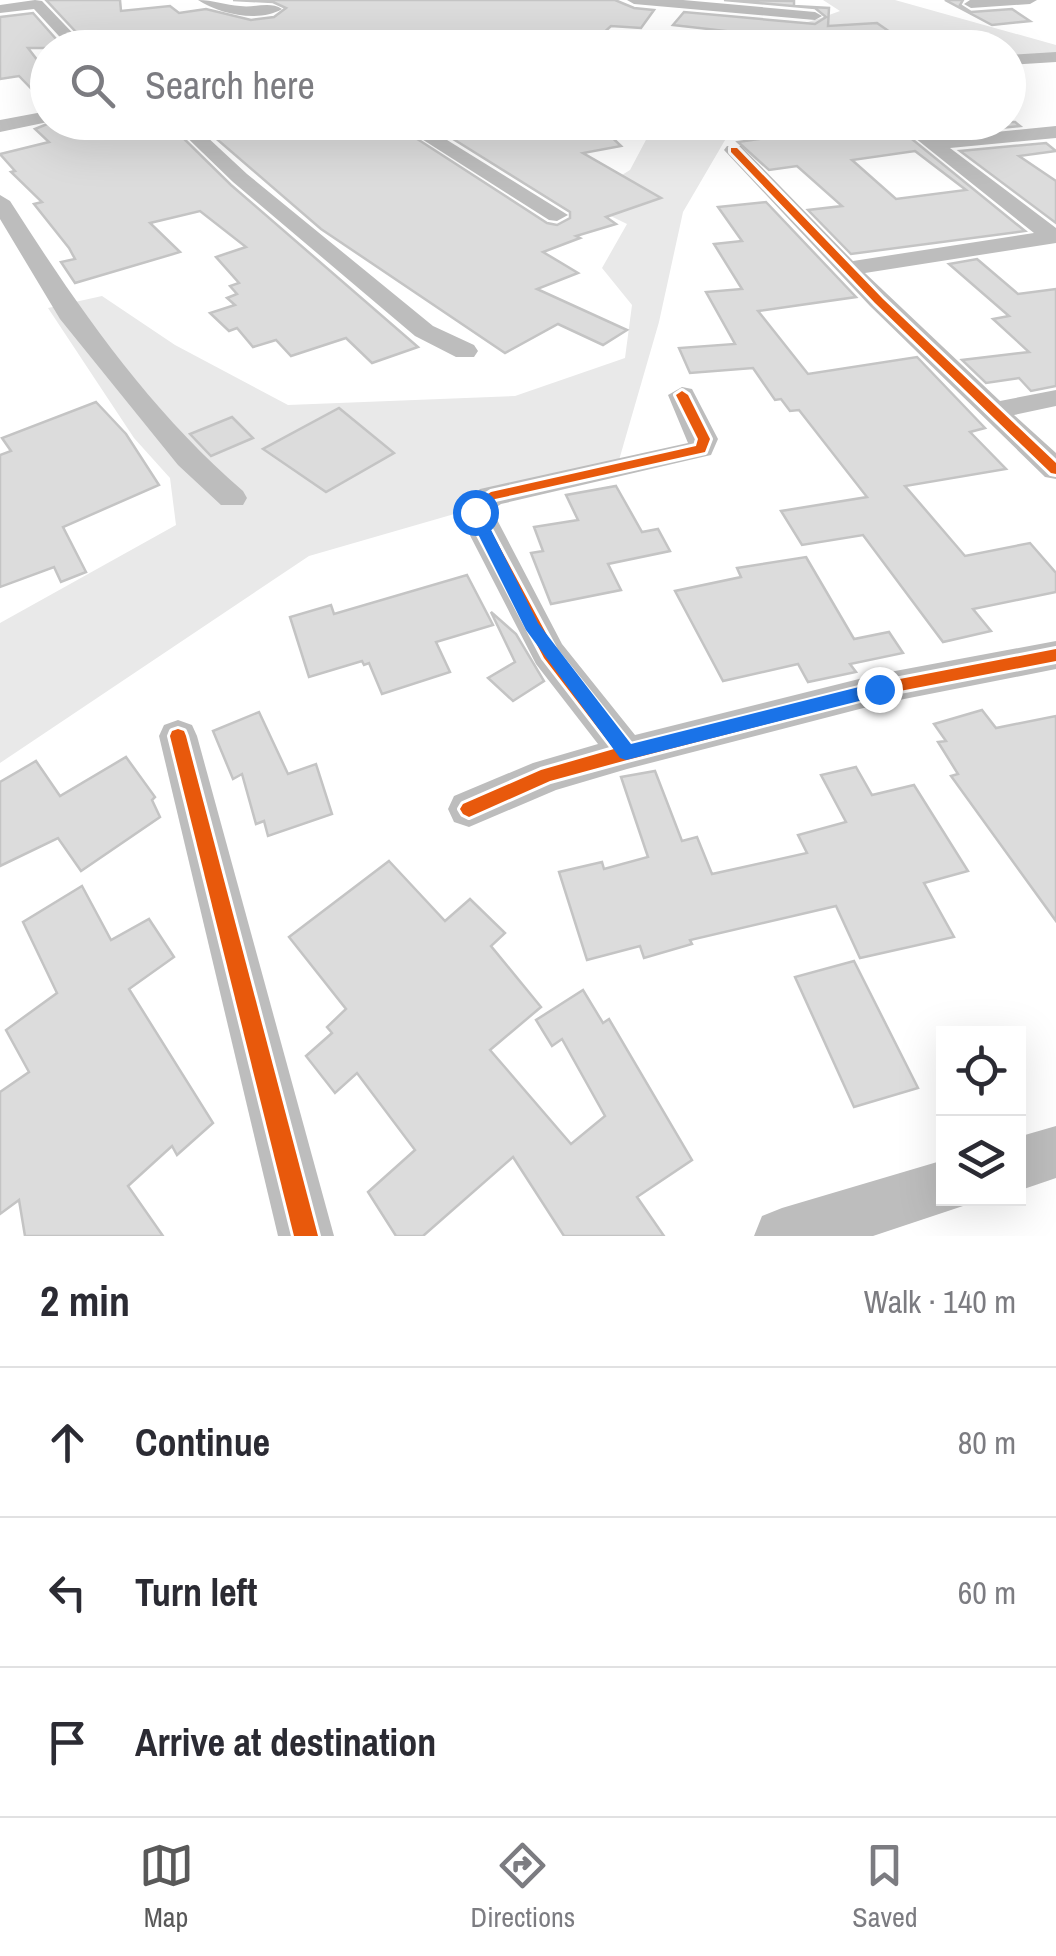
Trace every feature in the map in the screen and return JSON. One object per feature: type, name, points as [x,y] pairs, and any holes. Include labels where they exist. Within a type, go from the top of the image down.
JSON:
[{"type":"street","points":[[205,0],[238,10],[275,9]]},
{"type":"street","points":[[634,0],[756,5],[814,16]]},
{"type":"street","points":[[971,4],[1030,0]]},
{"type":"street","points":[[0,9],[37,4],[62,30]]},
{"type":"street","points":[[1026,59],[1056,58]]},
{"type":"street","points":[[0,126],[30,120]]},
{"type":"street","points":[[1026,135],[1056,132]]},
{"type":"street","points":[[199,140],[424,331],[465,351]]},
{"type":"street","points":[[434,140],[557,215]]},
{"type":"street","points":[[929,140],[1054,236]]},
{"type":"street","points":[[934,144],[975,140]]},
{"type":"street","points":[[734,150],[878,301],[1056,470]]},
{"type":"street","points":[[0,201],[69,314],[188,459],[232,498]]},
{"type":"street","points":[[850,268],[1054,236]]},
{"type":"street","points":[[626,752],[532,626],[475,512],[481,501],[492,496],[700,449],[704,439],[682,395]]},
{"type":"street","points":[[995,410],[1056,398]]},
{"type":"street","points":[[469,809],[546,775],[626,752],[879,689],[1056,655]]},
{"type":"street","points":[[178,736],[306,1236]]},
{"type":"street","points":[[1026,1161],[1056,1152]]},
{"type":"street","points":[[782,1236],[936,1189]]},
{"type":"shaded area","points":[[823,0],[895,0],[1002,30],[774,30],[840,11]]},
{"type":"shaded area","points":[[1026,37],[1056,45],[1056,53],[1026,56]]},
{"type":"shaded area","points":[[646,140],[725,140],[683,212],[659,322],[617,467],[309,556],[0,763],[0,623],[176,525],[170,478],[134,438],[48,308],[102,296],[175,345],[288,405],[515,396],[625,358],[632,305],[602,268],[627,224],[580,201],[630,170]]},
{"type":"building","points":[[46,0],[120,0],[121,11],[170,6],[179,13],[206,9],[251,20],[274,17],[286,8],[273,2],[233,0],[615,0],[634,8],[654,10],[641,28],[611,26],[607,30],[74,30]]},
{"type":"building","points":[[724,0],[794,1],[794,6],[829,8],[828,26],[877,23],[887,30],[717,30],[673,25],[684,12],[815,24],[826,17],[815,8]]},
{"type":"building","points":[[945,0],[963,0],[960,5],[971,12],[1012,9],[1030,21],[992,25]]},
{"type":"building","points":[[33,13],[48,30],[30,30],[30,87],[19,76],[0,79],[0,17]]},
{"type":"building","points":[[185,140],[231,185],[418,347],[372,363],[346,338],[291,356],[276,340],[253,347],[237,328],[229,331],[210,313],[235,305],[227,298],[237,294],[230,286],[239,283],[216,257],[246,247],[200,211],[150,223],[180,252],[75,283],[61,262],[75,259],[69,248],[34,204],[42,202],[11,172],[15,171],[0,154],[49,142]]},
{"type":"building","points":[[218,140],[419,140],[547,223],[557,225],[570,218],[570,212],[455,140],[615,140],[621,146],[583,153],[661,198],[606,217],[616,224],[576,236],[580,238],[543,252],[578,273],[537,289],[627,330],[603,345],[558,324],[505,353],[321,229]]},
{"type":"building","points":[[913,140],[1025,231],[851,254],[808,210],[842,206],[797,166],[769,170],[738,142]],"holes":[[[915,151],[966,190],[896,199],[852,160]]]},
{"type":"building","points":[[1046,143],[1056,151],[1019,156],[1056,181],[1056,223],[960,151]]},
{"type":"building","points":[[766,202],[856,297],[758,311],[808,374],[917,357],[985,428],[970,432],[1006,469],[905,486],[965,556],[1030,543],[1056,573],[1056,592],[973,609],[991,631],[943,642],[863,535],[802,545],[781,511],[867,497],[799,410],[790,411],[781,399],[775,400],[753,368],[690,373],[679,348],[735,344],[706,292],[742,289],[714,244],[742,241],[718,207]]},
{"type":"building","points":[[977,259],[1018,294],[1056,289],[1056,386],[1031,391],[1019,378],[986,383],[962,360],[1029,352],[993,319],[1009,316],[949,264]]},
{"type":"building","points":[[96,402],[126,434],[159,485],[63,527],[86,572],[61,582],[54,567],[0,587],[0,455],[11,451],[2,438]]},
{"type":"building","points":[[339,408],[394,453],[326,492],[263,449]]},
{"type":"building","points":[[232,417],[253,438],[211,456],[190,434]]},
{"type":"building","points":[[616,486],[642,532],[658,529],[670,551],[608,564],[621,590],[551,604],[531,553],[543,551],[534,527],[578,520],[566,495]]},
{"type":"building","points":[[806,557],[854,639],[889,632],[903,653],[850,664],[856,672],[808,682],[798,664],[723,681],[675,591],[741,577],[737,568]]},
{"type":"building","points":[[467,575],[493,625],[436,642],[450,672],[382,694],[369,663],[364,665],[362,661],[309,677],[290,617],[331,605],[334,614]]},
{"type":"building","points":[[491,612],[516,634],[544,681],[513,701],[488,678],[515,662]]},
{"type":"building","points":[[982,710],[996,728],[1056,716],[1056,921],[951,776],[958,774],[938,742],[946,741],[934,724]]},
{"type":"building","points":[[259,712],[288,774],[316,764],[332,814],[268,836],[264,821],[256,824],[242,774],[233,779],[213,731]]},
{"type":"building","points":[[126,757],[155,797],[152,800],[160,817],[81,871],[58,838],[0,866],[0,782],[36,761],[60,796]]},
{"type":"building","points":[[856,767],[872,795],[914,785],[968,871],[924,883],[954,937],[860,958],[836,906],[690,940],[692,944],[644,958],[640,946],[587,960],[559,872],[602,862],[604,869],[648,857],[621,777],[655,771],[682,841],[697,837],[712,874],[807,853],[798,835],[846,822],[821,775]]},
{"type":"building","points":[[389,861],[445,921],[470,899],[505,933],[491,946],[541,1007],[490,1050],[571,1144],[605,1116],[562,1039],[552,1046],[536,1020],[583,990],[603,1023],[609,1019],[692,1160],[637,1197],[664,1236],[564,1236],[513,1157],[423,1236],[396,1236],[368,1192],[415,1150],[357,1073],[335,1093],[306,1056],[332,1033],[327,1027],[346,1009],[289,937]]},
{"type":"building","points":[[82,886],[111,940],[149,919],[174,957],[129,989],[213,1123],[177,1155],[172,1146],[128,1186],[163,1236],[25,1236],[19,1200],[0,1214],[0,1092],[29,1072],[6,1030],[57,993],[23,922]]},
{"type":"building","points":[[854,961],[918,1088],[854,1107],[795,977]]},
{"type":"cycle path","points":[[734,150],[879,301],[1056,470]]},
{"type":"cycle path","points":[[469,809],[547,775],[627,753],[549,654],[476,516],[476,506],[491,496],[701,449],[704,439],[682,395]]},
{"type":"cycle path","points":[[627,753],[879,689],[1056,655]]},
{"type":"cycle path","points":[[178,736],[306,1236]]},
{"type":"route","points":[[475,512],[549,654],[626,752],[879,689]]}]
